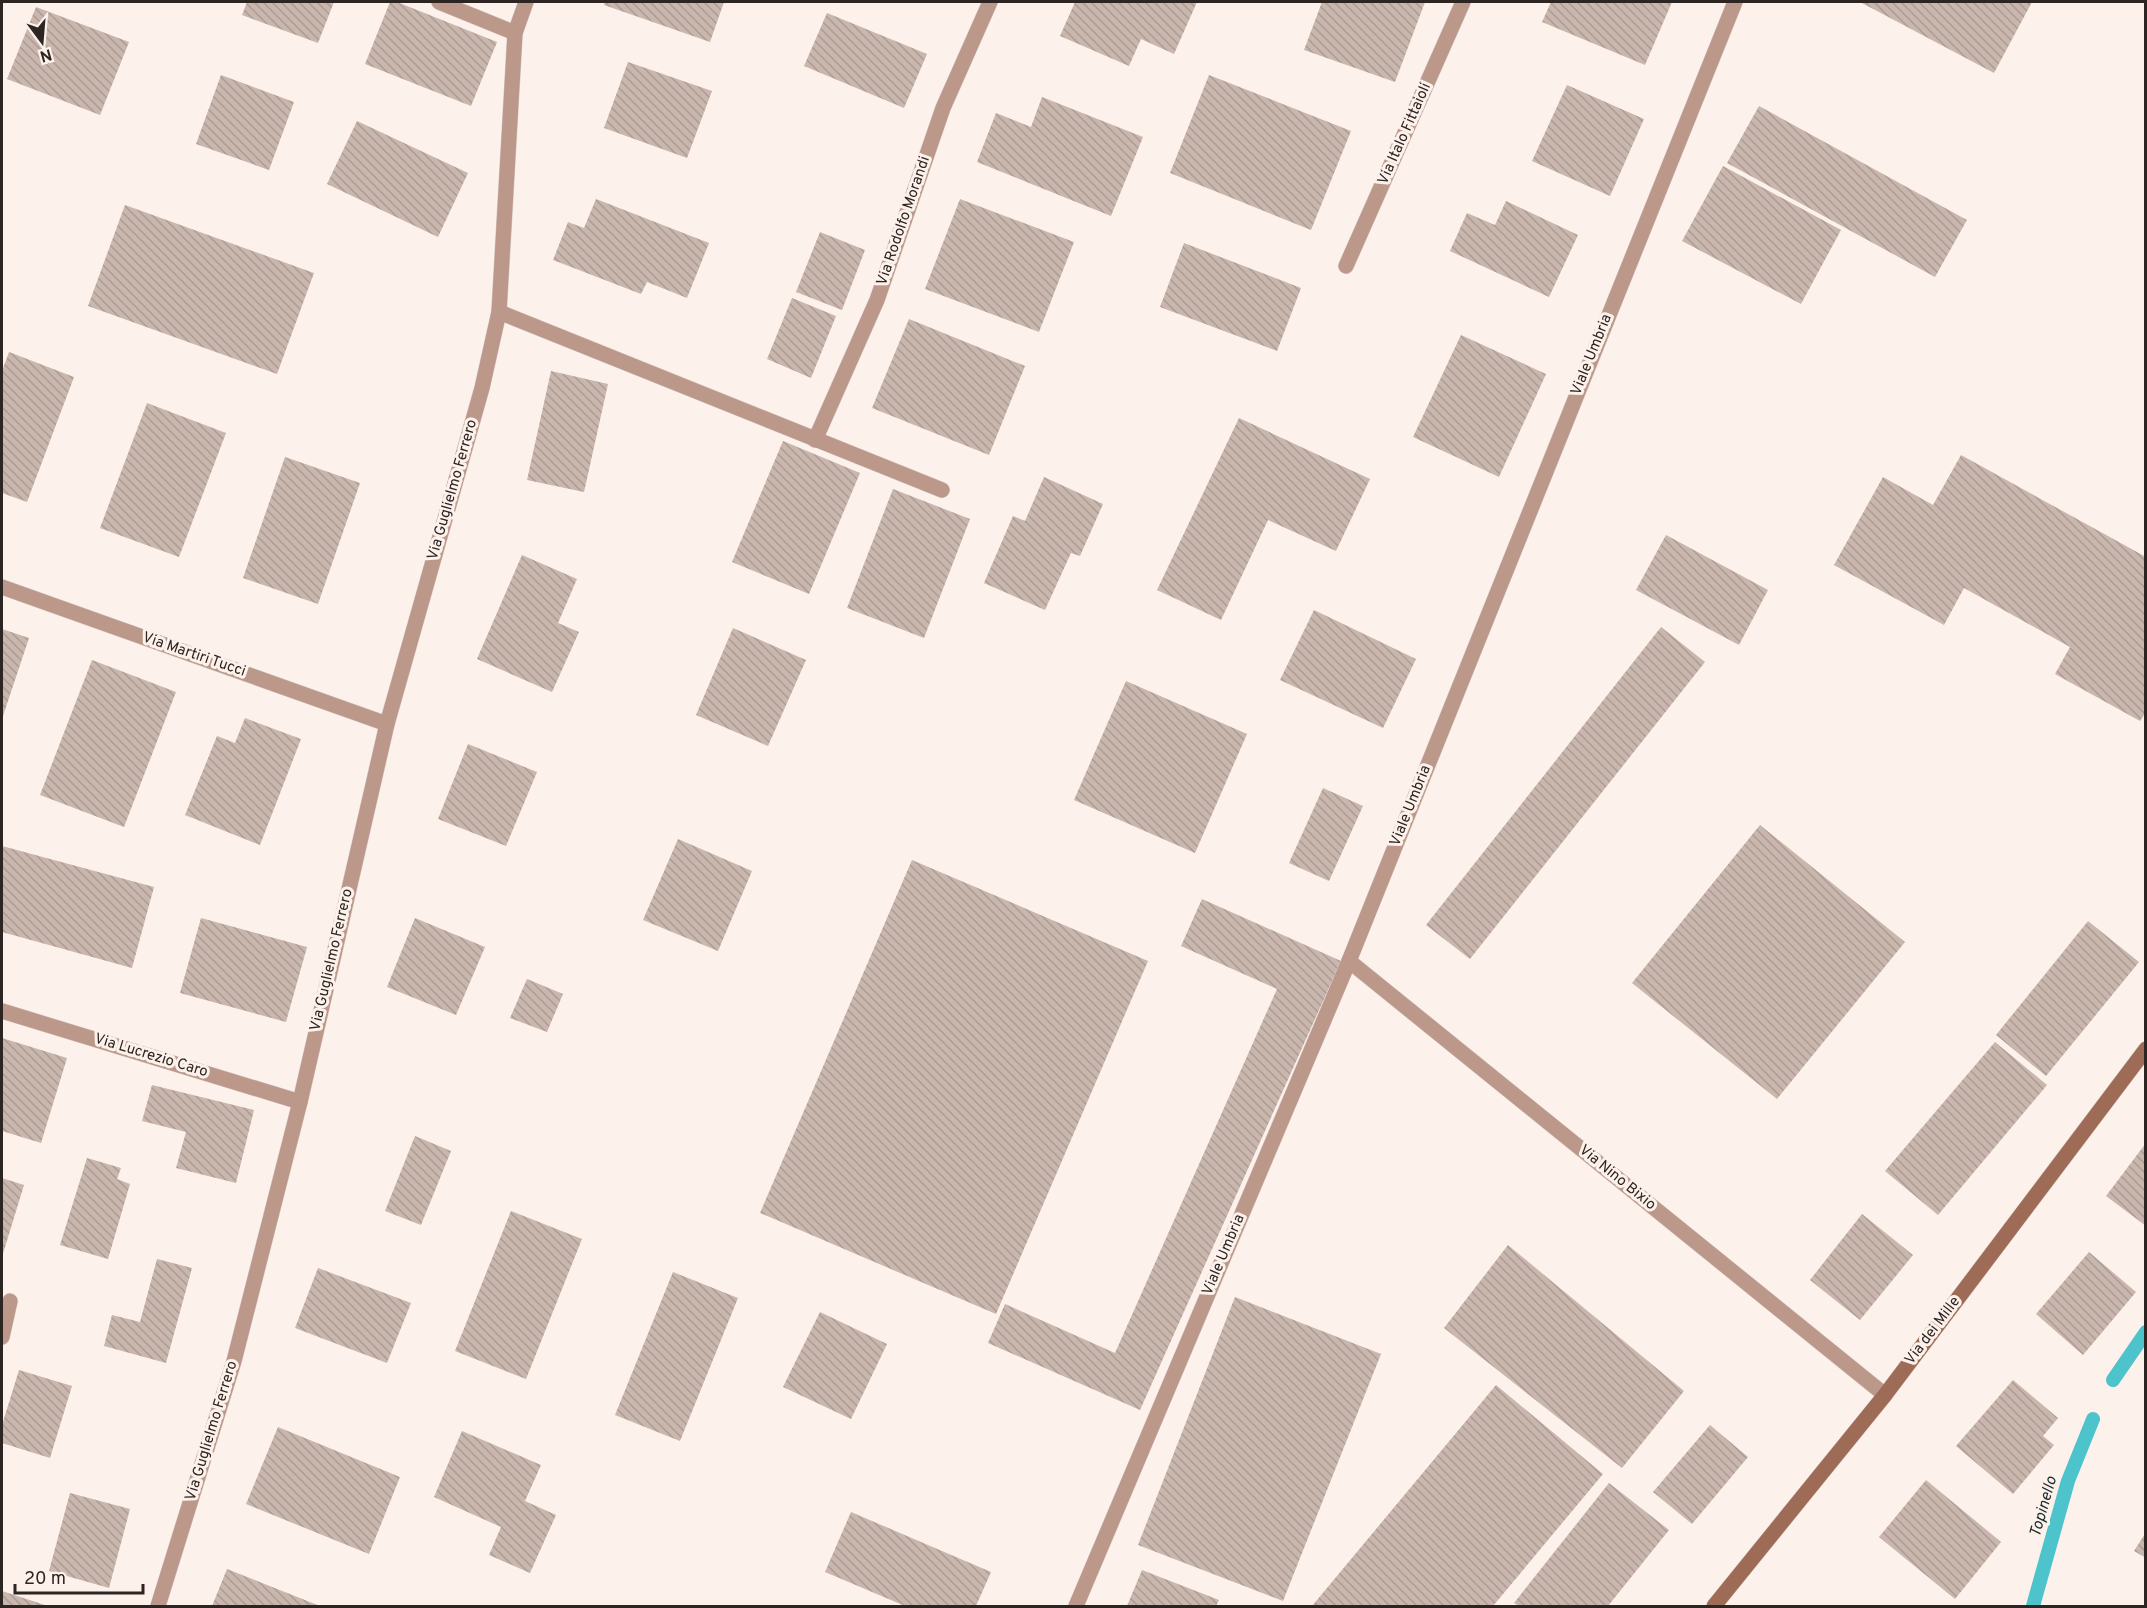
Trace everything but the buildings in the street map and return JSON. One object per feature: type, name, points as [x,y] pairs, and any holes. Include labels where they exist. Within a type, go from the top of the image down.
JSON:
[{"type":"main road","name":"Via dei Mille","points":[[1714,1606],[1885,1395],[2145,1049]]},
{"type":"street","points":[[439,2],[515,33]]},
{"type":"street","name":"Via Guglielmo Ferrero","points":[[158,1606],[234,1360],[300,1102],[387,724],[482,388],[499,312],[515,33],[526,2]]},
{"type":"street","name":"Via Rodolfo Morandi","points":[[815,440],[877,300],[943,108],[990,2]]},
{"type":"street","name":"Via Italo Fittaioli","points":[[1346,266],[1463,2]]},
{"type":"street","name":"Viale Umbria","points":[[1076,1606],[1349,961],[1735,2]]},
{"type":"street","points":[[499,312],[942,490]]},
{"type":"street","name":"Via Martiri Tucci","points":[[2,587],[387,724]]},
{"type":"street","name":"Via Nino Bixio","points":[[1349,961],[1885,1395]]},
{"type":"street","name":"Via Lucrezio Caro","points":[[2,1011],[300,1102]]},
{"type":"street","points":[[2,1337],[10,1301]]},
{"type":"waterway","name":"Topinello","points":[[2113,1380],[2146,1332]]},
{"type":"waterway","name":"Topinello","points":[[2033,1606],[2068,1481],[2093,1419]]}]
